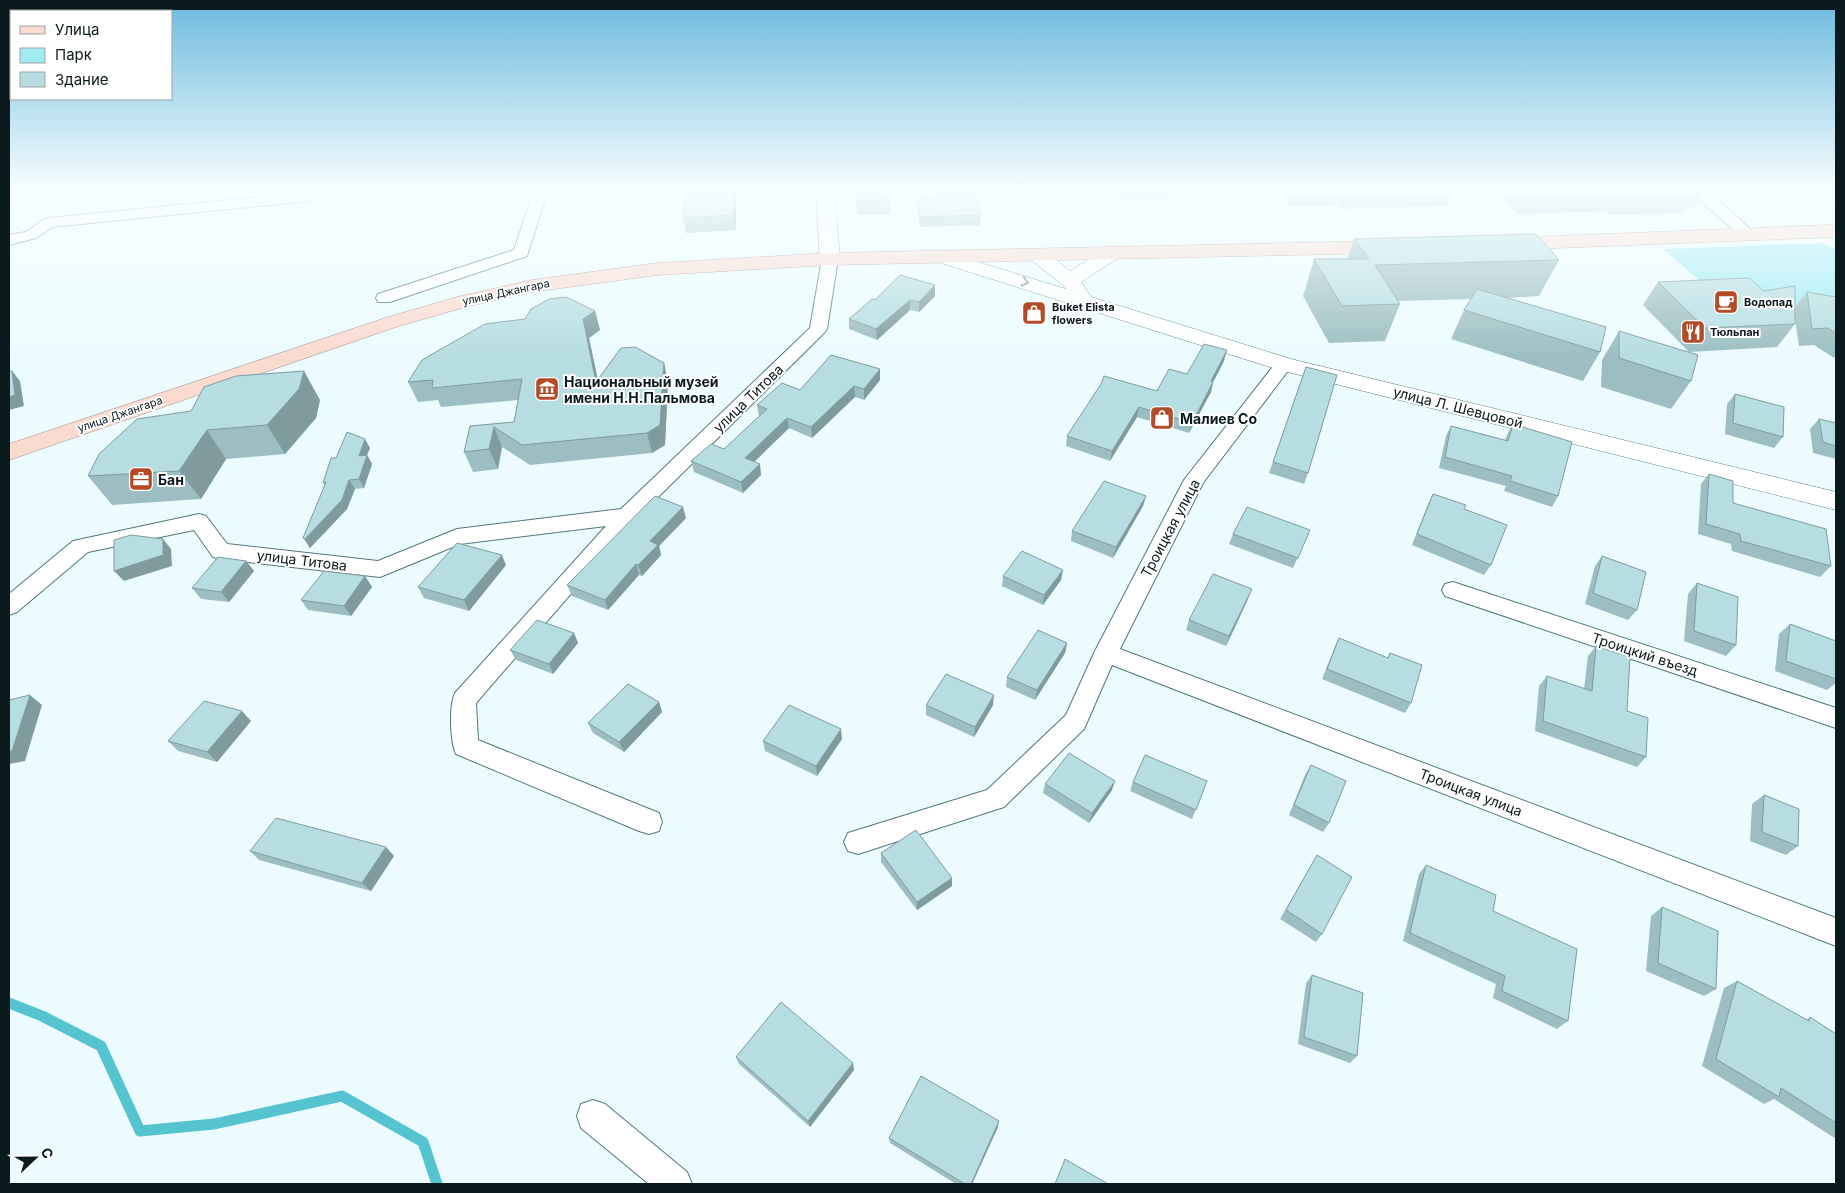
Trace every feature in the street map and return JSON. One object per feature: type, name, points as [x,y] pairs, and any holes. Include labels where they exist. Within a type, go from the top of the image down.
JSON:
[{"type":"main road","name":"улица Джангара","points":[[9,452],[392,322],[464,301],[532,286],[594,276],[830,259],[1038,256],[1408,246]]},
{"type":"street","points":[[384,298],[521,253],[523,246]]},
{"type":"street","points":[[829,246],[830,259]]},
{"type":"street","points":[[1077,290],[1079,273],[1111,254]]},
{"type":"street","points":[[1038,256],[1077,290]]},
{"type":"street","name":"улица Л. Шевцовой","points":[[945,258],[1077,290],[1284,364],[1836,500]]},
{"type":"street","name":"улица Титова","points":[[649,822],[465,746],[464,700],[627,516],[818,329],[830,259]]},
{"type":"street","name":"Троицкая улица","points":[[858,842],[995,800],[1075,722],[1106,653],[1194,480],[1284,364]]},
{"type":"street","name":"улица Титова","points":[[9,606],[81,546],[199,521],[221,551],[380,569],[457,537],[627,516]]},
{"type":"street","name":"Троицкий въезд","points":[[1453,590],[1836,718]]},
{"type":"street","name":"Троицкая улица","points":[[1106,653],[1836,932]]},
{"type":"street","points":[[593,1116],[675,1184]]},
{"type":"green space","points":[[1752,246],[1829,246],[1836,249],[1836,311],[1713,292],[1663,249]]},
{"type":"building","points":[[1359,246],[1546,246],[1559,260],[1375,265],[1400,304],[1342,306],[1314,259],[1369,259]]},
{"type":"building","points":[[900,275],[935,285],[919,302],[910,300],[876,329],[849,319],[872,299],[875,300]]},
{"type":"building","points":[[1749,278],[1764,291],[1795,286],[1795,324],[1705,328],[1658,282]]},
{"type":"building","points":[[1477,289],[1606,327],[1600,352],[1464,310]]},
{"type":"building","points":[[1807,292],[1836,297],[1836,333],[1828,328],[1812,329]]},
{"type":"building","name":"Национальный музей имени Н.Н.Пальмова","points":[[566,297],[595,311],[583,319],[596,382],[621,348],[635,347],[664,363],[660,425],[647,433],[522,445],[494,427],[489,449],[464,452],[470,426],[514,422],[522,379],[432,388],[433,380],[408,382],[422,360],[485,324],[525,319],[531,309],[549,299]]},
{"type":"building","points":[[1619,331],[1698,355],[1691,381],[1619,358]]},
{"type":"building","points":[[1204,344],[1227,350],[1192,423],[1139,407],[1112,451],[1067,436],[1101,384],[1104,376],[1157,391],[1169,369],[1187,374]]},
{"type":"building","points":[[831,355],[880,369],[864,389],[854,386],[811,427],[787,418],[745,458],[760,464],[741,482],[691,461],[711,444],[724,449],[767,409],[757,405],[782,383],[800,390]]},
{"type":"building","points":[[1306,367],[1337,375],[1308,473],[1273,462]]},
{"type":"building","points":[[9,371],[12,371],[15,395],[9,397]]},
{"type":"building","points":[[304,371],[299,389],[267,425],[207,430],[179,471],[88,476],[99,454],[137,419],[191,411],[204,387],[236,376]]},
{"type":"building","points":[[1735,394],[1784,407],[1783,437],[1733,423]]},
{"type":"building","points":[[1819,419],[1836,423],[1836,446],[1823,442]]},
{"type":"building","points":[[1513,424],[1572,442],[1558,496],[1510,481],[1512,476],[1445,457],[1451,426],[1508,441]]},
{"type":"building","points":[[347,432],[365,439],[359,456],[367,455],[359,479],[349,480],[342,500],[305,539],[303,538],[326,482],[323,483],[331,458],[336,458]]},
{"type":"building","points":[[1709,474],[1733,481],[1733,503],[1826,529],[1831,566],[1741,541],[1740,534],[1706,524]]},
{"type":"building","points":[[1104,481],[1146,496],[1116,547],[1072,531]]},
{"type":"building","points":[[1433,494],[1466,505],[1464,509],[1507,525],[1491,565],[1417,534]]},
{"type":"building","points":[[655,496],[683,507],[650,541],[658,545],[638,565],[636,564],[605,600],[567,585]]},
{"type":"building","points":[[1247,507],[1310,530],[1298,558],[1233,534]]},
{"type":"building","points":[[131,535],[163,539],[163,555],[114,571],[114,540]]},
{"type":"building","points":[[457,543],[502,555],[464,600],[418,587]]},
{"type":"building","points":[[1022,551],[1063,570],[1044,595],[1003,576]]},
{"type":"building","points":[[1602,556],[1646,572],[1637,610],[1593,593]]},
{"type":"building","points":[[218,557],[246,561],[221,592],[192,588]]},
{"type":"building","points":[[324,571],[365,576],[344,606],[301,600]]},
{"type":"building","points":[[1213,574],[1252,589],[1229,636],[1189,620]]},
{"type":"building","points":[[1697,583],[1738,597],[1736,645],[1694,631]]},
{"type":"building","points":[[537,620],[574,633],[549,664],[510,650]]},
{"type":"building","points":[[1790,624],[1836,641],[1836,679],[1786,661]]},
{"type":"building","points":[[1038,630],[1067,643],[1037,690],[1007,677]]},
{"type":"building","points":[[1339,638],[1388,658],[1390,653],[1422,665],[1411,703],[1327,669]]},
{"type":"building","points":[[1596,646],[1630,657],[1627,711],[1648,718],[1646,757],[1543,721],[1547,676],[1592,691]]},
{"type":"building","points":[[946,674],[994,695],[975,727],[926,705]]},
{"type":"building","points":[[628,684],[659,702],[619,742],[588,723]]},
{"type":"building","points":[[30,695],[12,751],[9,752],[9,700]]},
{"type":"building","points":[[204,701],[242,711],[207,752],[168,741]]},
{"type":"building","points":[[789,705],[841,729],[816,766],[763,741]]},
{"type":"building","points":[[1069,753],[1115,781],[1092,813],[1045,784]]},
{"type":"building","points":[[1145,755],[1207,781],[1196,810],[1133,782]]},
{"type":"building","points":[[1311,765],[1346,781],[1329,823],[1294,805]]},
{"type":"building","points":[[1764,795],[1799,809],[1798,846],[1762,832]]},
{"type":"building","points":[[276,818],[386,847],[362,883],[250,851]]},
{"type":"building","points":[[916,830],[952,878],[917,902],[881,853]]},
{"type":"building","points":[[1317,855],[1352,877],[1322,934],[1286,910]]},
{"type":"building","points":[[1426,865],[1496,895],[1493,911],[1577,949],[1568,1021],[1502,991],[1505,976],[1410,933]]},
{"type":"building","points":[[1662,907],[1718,931],[1716,989],[1658,963]]},
{"type":"building","points":[[1312,975],[1363,993],[1357,1056],[1304,1037]]},
{"type":"building","points":[[1737,981],[1809,1021],[1810,1017],[1836,1034],[1836,1123],[1781,1088],[1779,1097],[1716,1059]]},
{"type":"building","points":[[781,1002],[853,1063],[808,1121],[736,1057]]},
{"type":"building","points":[[921,1076],[999,1121],[971,1184],[965,1184],[889,1138]]},
{"type":"building","points":[[1065,1159],[1108,1184],[1055,1184]]},
{"type":"waterway","points":[[9,1003],[42,1016],[101,1046],[140,1131],[214,1124],[342,1096],[423,1142],[437,1184]]},
{"type":"place","name":"Водопад","points":[[1726,302]]},
{"type":"place","name":"Buket Elista flowers","points":[[1034,313]]},
{"type":"place","name":"Тюльпан","points":[[1693,332]]},
{"type":"place","name":"Национальный музей имени Н.Н.Пальмова","points":[[547,389]]},
{"type":"place","name":"Малиев Со","points":[[1162,418]]},
{"type":"place","name":"Бан","points":[[141,479]]}]
